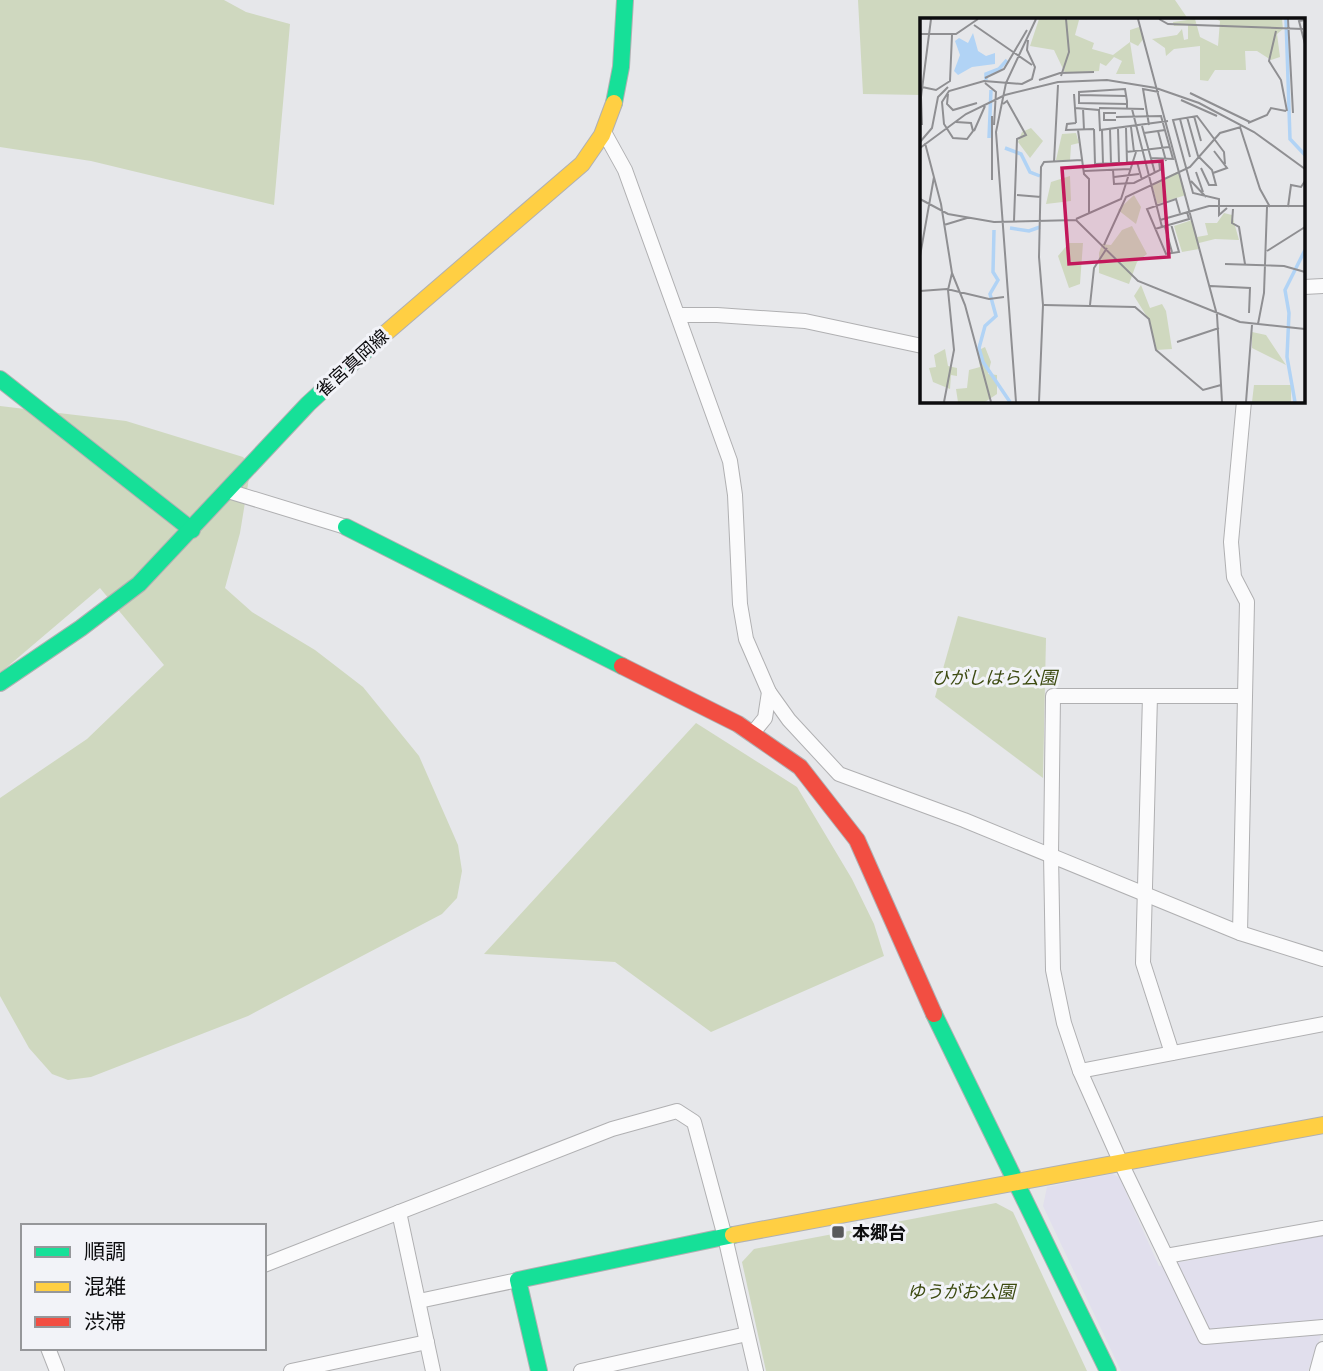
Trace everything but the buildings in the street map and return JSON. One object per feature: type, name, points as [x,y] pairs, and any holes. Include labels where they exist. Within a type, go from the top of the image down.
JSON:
[{"type":"street","name":"雀宮真岡線","points":[[0,682],[81,628],[139,584],[345,367],[582,164],[604,132],[615,96],[621,60],[625,0]]},
{"type":"street","points":[[604,132],[625,170],[730,460],[735,495],[740,604],[746,639],[769,692],[789,720],[839,774],[1051,854],[1240,933],[1323,959]]},
{"type":"street","points":[[678,315],[805,321],[920,346]]},
{"type":"street","points":[[0,379],[192,530]]},
{"type":"street","points":[[1240,933],[1247,602],[1234,577],[1231,542],[1244,402]]},
{"type":"street","points":[[228,491],[346,527],[738,724],[800,767],[857,840],[915,975],[1108,1371]]},
{"type":"street","points":[[752,734],[765,718],[769,692]]},
{"type":"street","points":[[1243,696],[1053,696],[1052,970],[1063,1023],[1080,1071],[1121,1163],[1205,1336],[1323,1327]]},
{"type":"street","points":[[1150,696],[1143,962],[1172,1053]]},
{"type":"street","points":[[1080,1071],[1323,1024]]},
{"type":"street","points":[[266,1264],[612,1129],[677,1111],[694,1122],[756,1371]]},
{"type":"street","points":[[419,1301],[724,1237],[1323,1125]]},
{"type":"street","points":[[399,1212],[433,1371]]},
{"type":"street","points":[[1166,1256],[1323,1228]]},
{"type":"street","points":[[518,1280],[540,1371]]},
{"type":"street","points":[[581,1371],[747,1334]]},
{"type":"street","points":[[291,1371],[427,1342]]},
{"type":"street","points":[[1317,1371],[1323,1349]]},
{"type":"street","points":[[49,1350],[57,1371]]},
{"type":"shaded area","points":[[1112,1174],[1119,1177],[1159,1266],[1323,1235],[1323,1330],[1308,1371],[1121,1371],[1043,1206],[1047,1187]]},
{"type":"green space","points":[[0,0],[224,0],[246,12],[290,24],[274,205],[91,161],[0,147]]},
{"type":"green space","points":[[858,0],[1175,0],[1187,18],[920,18],[920,95],[863,94]]},
{"type":"green space","points":[[0,406],[126,421],[243,457],[251,466],[240,533],[225,588],[252,612],[315,650],[363,687],[419,756],[458,845],[462,871],[457,898],[442,914],[248,1016],[91,1077],[68,1080],[52,1074],[29,1048],[0,996],[0,798],[87,739],[164,665],[100,588],[0,673]]},
{"type":"green space","name":"ひがしはら公園","points":[[958,616],[1046,638],[1043,778],[935,697]]},
{"type":"green space","points":[[696,723],[797,787],[852,879],[874,924],[884,956],[711,1032],[615,962],[484,954]]},
{"type":"green space","name":"ゆうがお公園","points":[[996,1203],[1013,1212],[1087,1371],[766,1371],[742,1262],[754,1249]]},
{"type":"traffic: fast","points":[[614,103],[621,67],[625,0]]},
{"type":"traffic: fast","points":[[0,683],[81,628],[139,584],[308,404],[373,344]]},
{"type":"traffic: fast","points":[[0,379],[192,530]]},
{"type":"traffic: fast","points":[[346,527],[622,666]]},
{"type":"traffic: fast","points":[[934,1014],[1108,1371]]},
{"type":"traffic: fast","points":[[539,1371],[518,1280],[733,1235]]},
{"type":"traffic: slow","points":[[373,344],[582,164],[602,135],[614,103]]},
{"type":"traffic: slow","points":[[733,1235],[1323,1125]]},
{"type":"traffic: jam","points":[[622,666],[738,724],[800,767],[857,840],[934,1014]]},
{"type":"place","name":"本郷台","points":[[838,1232]]}]
